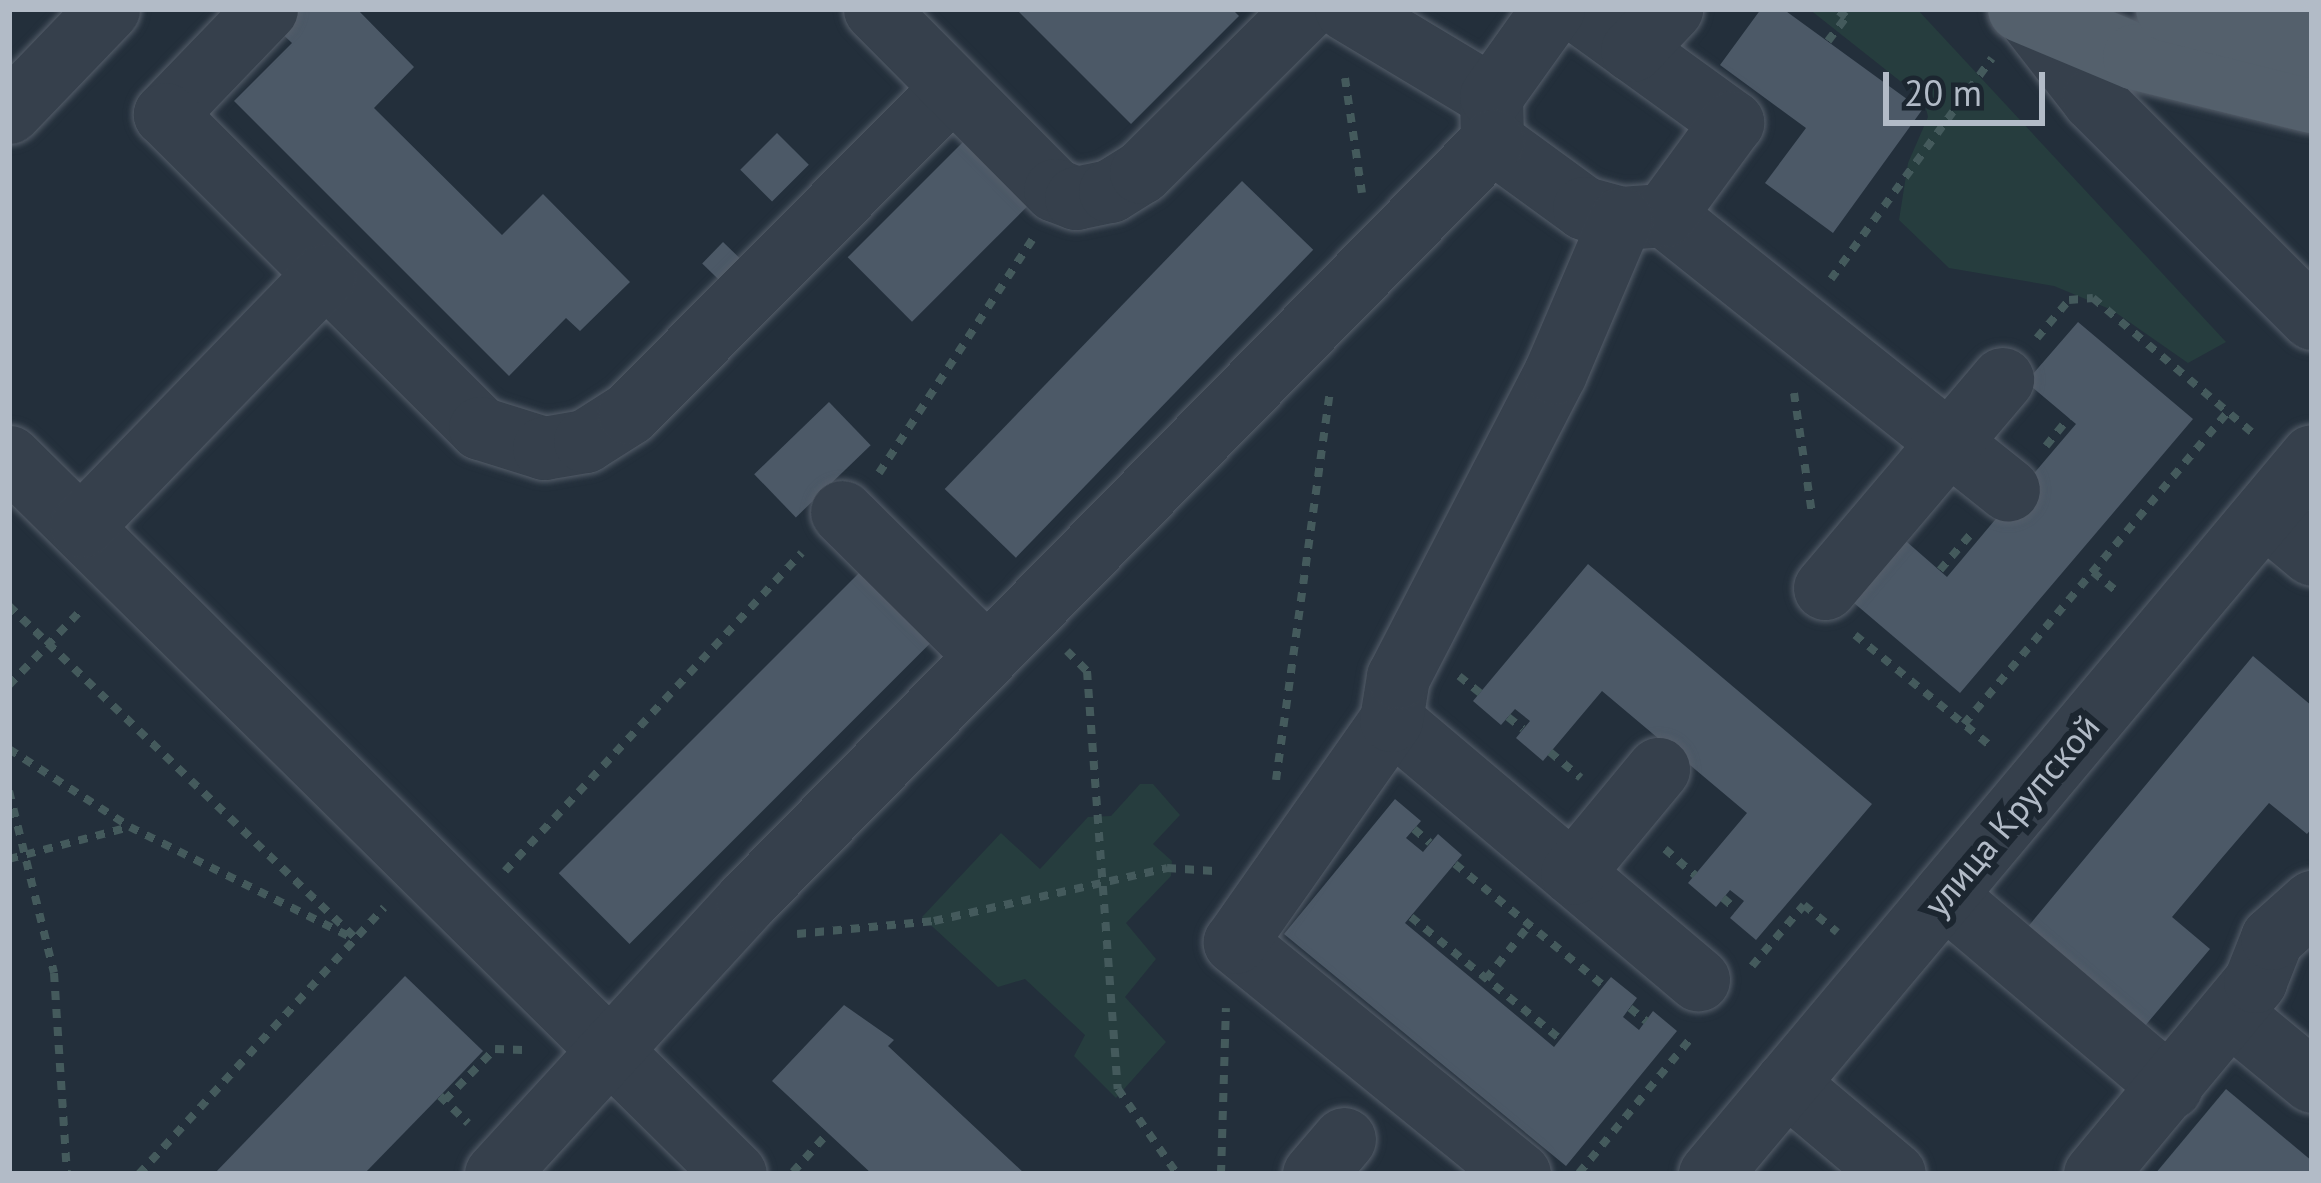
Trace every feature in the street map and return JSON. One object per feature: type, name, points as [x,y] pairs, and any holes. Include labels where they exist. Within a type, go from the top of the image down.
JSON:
[{"type":"main road","points":[[2169,9],[2312,45]]},
{"type":"main road","points":[[2016,26],[2312,100]]},
{"type":"street","points":[[266,9],[165,114],[480,428],[544,448],[585,441],[629,413],[952,88]]},
{"type":"street","points":[[875,9],[1055,190],[1076,198],[1110,191],[1141,172],[1331,25],[1491,118],[1584,208],[1642,216],[1799,322],[2006,493]]},
{"type":"street","points":[[496,1174],[722,926],[1348,290],[1491,118],[1552,9]]},
{"type":"street","points":[[1519,1174],[1235,941],[1391,720],[1398,677],[1642,216],[1732,122],[1651,29],[1576,9]]},
{"type":"street","points":[[9,112],[74,20]]},
{"type":"street","points":[[2016,26],[2312,318]]},
{"type":"street","points":[[102,546],[324,274]]},
{"type":"street","points":[[1825,587],[2002,379]]},
{"type":"street","name":"улица Крупской","points":[[1710,1174],[2264,514],[2286,447]]},
{"type":"street","points":[[9,458],[426,862],[605,1052],[735,1174]]},
{"type":"street","points":[[842,512],[986,656]]},
{"type":"street","points":[[2264,514],[2312,554]]},
{"type":"street","points":[[1391,720],[1699,979]]},
{"type":"street","points":[[1572,873],[1658,769]]},
{"type":"street","points":[[1944,895],[2170,1087]]},
{"type":"street","points":[[2095,1174],[2230,1014],[2272,938],[2312,902]]},
{"type":"street","points":[[2230,1014],[2312,1081]]},
{"type":"street","points":[[1786,1083],[1894,1174]]},
{"type":"path","points":[[1828,41],[1846,17],[1836,9]]},
{"type":"path","points":[[1272,804],[1364,206],[1331,25]]},
{"type":"path","points":[[2000,753],[1834,618],[1825,587],[1787,339],[2016,26]]},
{"type":"path","points":[[471,907],[889,463],[1050,211],[1055,190]]},
{"type":"path","points":[[2002,379],[2081,295],[2228,412],[2286,447]]},
{"type":"path","points":[[1964,724],[2228,412]]},
{"type":"path","points":[[1940,570],[2069,418]]},
{"type":"path","points":[[9,685],[48,644],[102,546]]},
{"type":"path","points":[[2093,572],[2126,600]]},
{"type":"path","points":[[9,606],[356,938]]},
{"type":"path","points":[[1028,611],[1087,671],[1118,1089],[1177,1174]]},
{"type":"path","points":[[1508,717],[1523,729]]},
{"type":"path","points":[[9,749],[130,827],[356,938]]},
{"type":"path","points":[[9,791],[55,973],[67,1174]]},
{"type":"path","points":[[9,859],[130,827]]},
{"type":"path","points":[[1414,829],[1430,843]]},
{"type":"path","points":[[139,1174],[426,862]]},
{"type":"path","points":[[1455,864],[1604,986]]},
{"type":"path","points":[[722,926],[764,937],[934,921],[1167,868],[1263,873],[1272,893]]},
{"type":"path","points":[[1486,979],[1572,873]]},
{"type":"path","points":[[1723,898],[1737,910]]},
{"type":"path","points":[[1804,905],[1843,937]]},
{"type":"path","points":[[1411,917],[1437,944],[1560,1040]]},
{"type":"path","points":[[1763,932],[1773,940]]},
{"type":"path","points":[[1221,1174],[1227,967],[1235,941]]},
{"type":"path","points":[[1630,1008],[1646,1021]]},
{"type":"path","points":[[1670,1040],[1682,1050]]},
{"type":"path","points":[[790,1174],[828,1133]]},
{"type":"green space","points":[[1809,9],[1917,9],[2226,342],[2188,363],[2112,310],[2054,286],[1949,268],[1899,220],[1908,163],[1928,117],[1924,100]]},
{"type":"green space","points":[[1140,784],[1153,784],[1180,815],[1153,844],[1172,861],[1171,876],[1126,923],[1156,959],[1125,997],[1166,1042],[1116,1098],[1074,1056],[1085,1035],[1025,979],[998,987],[922,917],[1001,833],[1040,869],[1088,817],[1111,816]]},
{"type":"building","points":[[296,9],[357,9],[414,67],[374,108],[502,235],[543,194],[630,282],[580,331],[566,318],[509,376],[234,101],[292,43],[276,28]]},
{"type":"building","points":[[1016,9],[1232,9],[1239,16],[1131,124]]},
{"type":"building","points":[[1761,9],[1783,9],[1922,110],[1833,233],[1765,183],[1806,128],[1720,65]]},
{"type":"building","points":[[777,133],[809,165],[772,202],[740,170]]},
{"type":"building","points":[[970,135],[1034,199],[912,322],[848,257]]},
{"type":"building","points":[[1242,181],[1313,250],[1016,558],[945,489]]},
{"type":"building","points":[[723,242],[744,262],[723,284],[702,264]]},
{"type":"building","points":[[2078,322],[2193,419],[1960,693],[1847,597],[1899,535],[1947,577],[2076,424],[2026,382]]},
{"type":"building","points":[[829,402],[871,445],[796,517],[754,474]]},
{"type":"building","points":[[1588,564],[1872,804],[1756,940],[1730,918],[1744,901],[1730,890],[1716,907],[1688,883],[1747,813],[1602,691],[1543,761],[1516,738],[1530,721],[1515,709],[1501,725],[1473,701]]},
{"type":"building","points":[[860,572],[931,643],[629,944],[559,873]]},
{"type":"building","points":[[2253,656],[2312,706],[2312,828],[2307,834],[2269,803],[2172,917],[2210,949],[2144,1027],[2026,929]]},
{"type":"building","points":[[1395,799],[1421,821],[1406,838],[1423,852],[1438,834],[1462,855],[1405,923],[1554,1047],[1611,977],[1637,998],[1623,1017],[1639,1030],[1653,1011],[1677,1031],[1566,1166],[1284,934]]},
{"type":"building","points":[[405,976],[483,1051],[440,1096],[364,1174],[214,1174]]},
{"type":"building","points":[[844,1005],[894,1040],[888,1046],[1025,1174],[872,1174],[772,1081]]},
{"type":"building","points":[[2226,1089],[2312,1161],[2312,1174],[2155,1174]]}]
